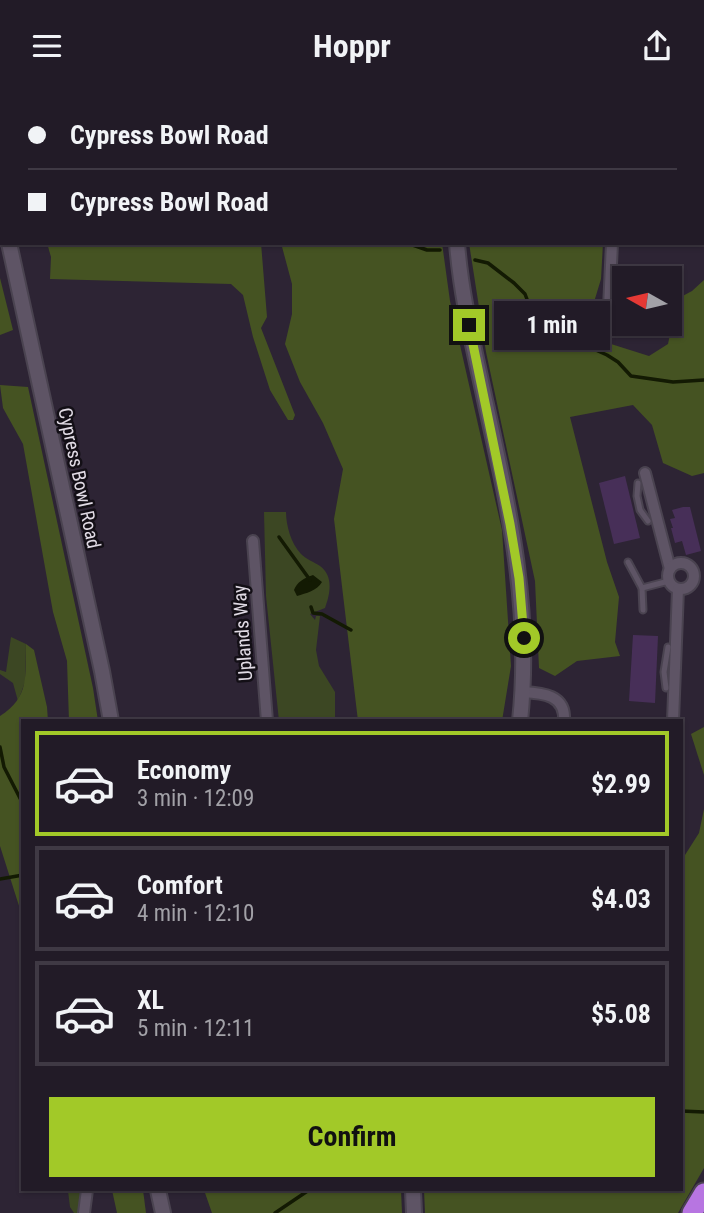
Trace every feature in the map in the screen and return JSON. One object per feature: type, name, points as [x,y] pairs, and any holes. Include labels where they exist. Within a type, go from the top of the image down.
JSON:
[{"type":"highway","points":[[692,1213],[704,1193]]},
{"type":"street","name":"Cypress Bowl Road","points":[[9,245],[111,719]]},
{"type":"street","points":[[457,245],[466,311],[499,462],[516,561],[524,628],[520,719]]},
{"type":"street","points":[[608,308],[612,245]]},
{"type":"street","points":[[643,479],[652,520],[670,569],[669,581],[673,587],[684,590],[695,578],[694,570],[688,565],[680,563],[670,569]]},
{"type":"street","name":"Uplands Way","points":[[253,541],[267,719]]},
{"type":"street","points":[[673,719],[672,647],[678,589]]},
{"type":"street","points":[[523,692],[554,697],[563,708],[564,719]]},
{"type":"street","points":[[84,1213],[88,1191]]},
{"type":"street","points":[[158,1191],[163,1213]]},
{"type":"street","points":[[413,1191],[414,1213]]},
{"type":"lane","points":[[630,485],[643,479]]},
{"type":"lane","points":[[639,524],[652,520]]},
{"type":"lane","points":[[628,562],[642,588],[643,610]]},
{"type":"lane","points":[[642,588],[669,581]]},
{"type":"lane","points":[[659,647],[672,647]]},
{"type":"lane","points":[[656,687],[671,688]]},
{"type":"green space","points":[[48,245],[261,245],[267,317],[261,328],[295,415],[293,420],[288,420],[270,390],[243,295],[231,284],[50,279],[51,257]]},
{"type":"green space","points":[[282,245],[442,245],[450,301],[502,530],[511,666],[502,719],[358,719],[334,519],[343,469],[323,423],[300,382],[285,344],[292,314],[292,284]]},
{"type":"green space","points":[[469,245],[603,245],[601,279],[591,312],[611,344],[649,356],[668,344],[670,336],[682,336],[682,296],[704,280],[704,473],[692,476],[663,463],[652,425],[633,405],[570,417],[607,562],[619,597],[615,642],[620,656],[577,661],[555,676],[539,668],[535,581],[486,352]]},
{"type":"green space","points":[[0,278],[13,330],[0,335]]},
{"type":"green space","points":[[0,385],[28,387],[98,719],[69,719],[67,661],[53,612],[23,444],[3,408]]},
{"type":"green space","points":[[264,512],[286,512],[290,534],[297,550],[320,566],[329,580],[325,608],[310,614],[315,620],[316,616],[320,616],[316,650],[319,666],[335,692],[335,719],[279,719],[266,596]]},
{"type":"green space","points":[[11,637],[26,644],[25,682],[18,701],[13,683],[0,674],[0,670],[6,672]]},
{"type":"green space","points":[[26,644],[34,650],[48,719],[21,719],[21,910],[0,846],[0,716],[17,701],[25,676]]},
{"type":"green space","points":[[704,727],[704,775],[691,734]]},
{"type":"green space","points":[[704,809],[704,1168],[678,1213],[425,1213],[424,1191],[683,1191],[683,856],[699,833]]},
{"type":"green space","points":[[68,1191],[82,1191],[78,1213],[74,1213],[70,1207]]},
{"type":"green space","points":[[112,1191],[143,1191],[146,1213],[117,1213]]},
{"type":"green space","points":[[204,1191],[401,1191],[402,1213],[212,1213]]},
{"type":"shaded area","points":[[313,575],[322,582],[320,585],[297,596],[294,590],[297,585]]},
{"type":"building","points":[[625,476],[640,538],[614,544],[599,483]]},
{"type":"building","points":[[690,507],[701,551],[686,555],[682,541],[675,543],[670,519],[675,518],[672,510]]},
{"type":"building","points":[[633,635],[658,636],[655,703],[629,701]]},
{"type":"waterway","points":[[413,245],[427,250],[440,250]]},
{"type":"waterway","points":[[475,260],[488,263],[514,283],[525,294],[533,315],[544,327],[607,355],[631,376],[673,382],[704,380]]},
{"type":"waterway","points":[[279,537],[310,580]]},
{"type":"waterway","points":[[311,607],[313,613],[322,614],[351,630]]},
{"type":"waterway","points":[[0,747],[4,767],[21,800]]},
{"type":"waterway","points":[[0,879],[21,875]]},
{"type":"waterway","points":[[683,1111],[704,1112]]},
{"type":"waterway","points":[[275,1213],[308,1191]]},
{"type":"route","points":[[469,325],[510,524],[519,578],[524,638]]}]
